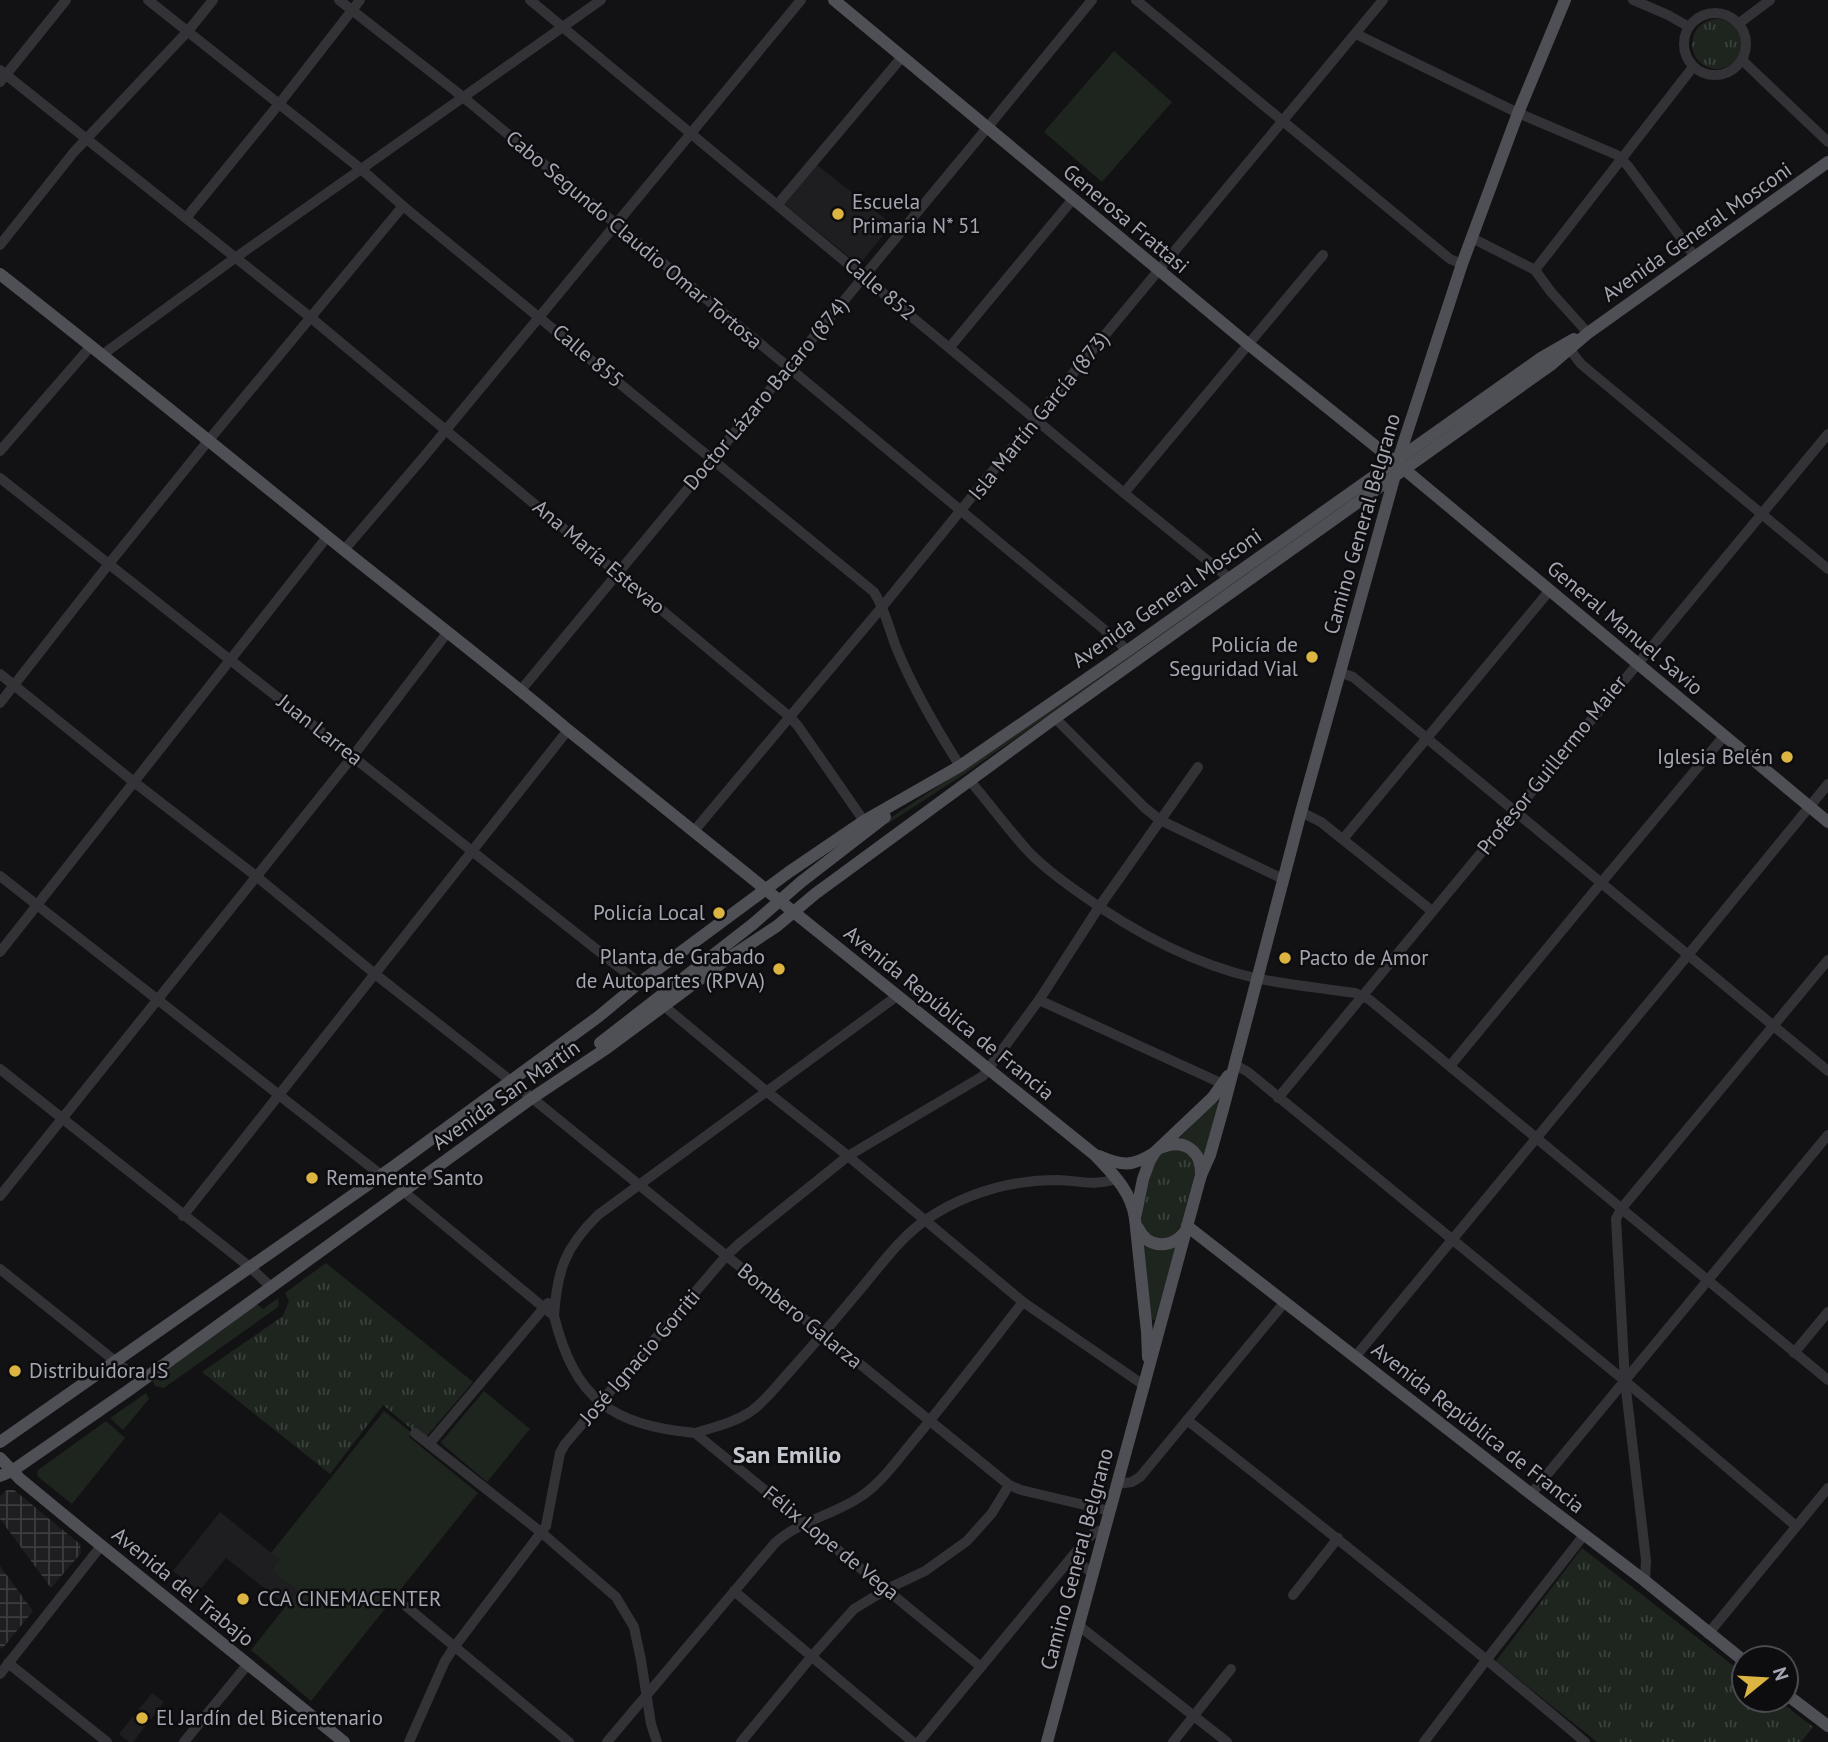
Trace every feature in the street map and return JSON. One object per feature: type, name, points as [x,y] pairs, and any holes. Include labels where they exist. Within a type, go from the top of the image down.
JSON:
[{"type":"main road","name":"Generosa Frattasi","points":[[834,0],[1158,271],[1398,465]]},
{"type":"main road","name":"Camino General Belgrano","points":[[1047,1742],[1398,465],[1462,264],[1518,113],[1565,0]]},
{"type":"main road","name":"Avenida General Mosconi","points":[[793,912],[1398,465],[1828,162]]},
{"type":"main road","name":"Avenida República de Francia","points":[[0,274],[521,690],[1096,1155],[1127,1192],[1134,1208],[1136,1222]]},
{"type":"main road","name":"Avenida General Mosconi","points":[[766,890],[864,821],[960,766],[1229,578],[1398,465]]},
{"type":"main road","name":"General Manuel Savio","points":[[1398,465],[1828,822]]},
{"type":"main road","points":[[549,1087],[878,821],[960,766]]},
{"type":"main road","name":"Avenida San Martín","points":[[0,1442],[381,1175],[598,1017],[639,983],[766,890]]},
{"type":"main road","name":"Avenida San Martín","points":[[6,1473],[140,1381],[793,912]]},
{"type":"main road","name":"Camino General Belgrano","points":[[1145,1386],[1148,1343],[1136,1222],[1143,1180],[1150,1160],[1157,1150],[1206,1104],[1233,1067]]},
{"type":"main road","points":[[1157,1150],[1178,1143],[1185,1145],[1197,1158],[1201,1175]]},
{"type":"main road","name":"Avenida República de Francia","points":[[1096,1155],[1116,1164],[1123,1164],[1140,1161],[1157,1150]]},
{"type":"main road","points":[[1136,1222],[1146,1240],[1158,1245],[1176,1241],[1186,1229]]},
{"type":"main road","name":"Avenida República de Francia","points":[[1186,1229],[1645,1581],[1730,1650]]},
{"type":"main road","name":"Avenida del Trabajo","points":[[0,1458],[6,1473],[26,1484],[344,1742]]},
{"type":"main road","points":[[1800,1705],[1828,1726]]},
{"type":"street","points":[[2,75],[66,0]]},
{"type":"street","name":"Calle 855","points":[[148,0],[361,169],[874,593],[919,697],[960,766]]},
{"type":"street","points":[[0,245],[86,139],[188,31],[213,0]]},
{"type":"street","name":"Cabo Segundo Claudio Omar Tortosa","points":[[339,0],[463,97],[1127,651]]},
{"type":"street","points":[[186,218],[360,0]]},
{"type":"street","name":"Calle 852","points":[[530,0],[1229,578]]},
{"type":"street","points":[[102,355],[601,0]]},
{"type":"street","points":[[344,550],[801,0]]},
{"type":"street","name":"Doctor Lázaro Bacaro (874)","points":[[521,690],[1092,0]]},
{"type":"street","points":[[1136,0],[1451,259],[1462,264]]},
{"type":"street","name":"Isla Martín García (873)","points":[[694,831],[1383,0]]},
{"type":"street","points":[[1633,0],[1689,27]]},
{"type":"street","points":[[1738,24],[1770,0]]},
{"type":"street","points":[[1713,13],[1722,14],[1738,24],[1745,38],[1745,53],[1736,67],[1719,75],[1710,75],[1693,67],[1684,48],[1685,37],[1695,20],[1713,13]]},
{"type":"street","points":[[1356,34],[1518,113],[1622,159],[1695,257]]},
{"type":"street","points":[[778,204],[902,57]]},
{"type":"street","points":[[1742,60],[1828,142]]},
{"type":"street","points":[[1535,270],[1693,67]]},
{"type":"street","name":"Ana María Estevao","points":[[2,75],[310,317],[790,717],[799,726],[864,821]]},
{"type":"street","points":[[950,347],[1073,199]]},
{"type":"street","points":[[0,703],[208,440],[403,206]]},
{"type":"street","points":[[1472,238],[1535,270],[1588,333]]},
{"type":"street","points":[[1124,493],[1323,255]]},
{"type":"street","points":[[0,451],[91,346]]},
{"type":"street","points":[[1567,346],[1581,364],[1828,569]]},
{"type":"street","name":"Profesor Guillermo Maier","points":[[1278,1098],[1828,434]]},
{"type":"street","name":"Juan Larrea","points":[[0,478],[639,983]]},
{"type":"street","points":[[0,951],[327,537]]},
{"type":"street","points":[[1343,839],[1549,590]]},
{"type":"street","points":[[0,1196],[353,757],[447,633]]},
{"type":"street","points":[[1339,672],[1353,677],[1828,1071]]},
{"type":"street","name":"Bombero Galarza","points":[[0,674],[134,782],[257,876],[1009,1485],[1110,1511]]},
{"type":"street","points":[[1055,718],[1160,820],[1283,879]]},
{"type":"street","points":[[183,1216],[568,730]]},
{"type":"street","points":[[1450,1066],[1724,736]]},
{"type":"street","name":"José Ignacio Gorriti","points":[[409,1742],[445,1661],[542,1533],[548,1519],[560,1453],[565,1444],[740,1243],[848,1156],[978,1080],[989,1069],[1198,767]]},
{"type":"street","points":[[971,781],[1029,852],[1053,874],[1137,931],[1205,963],[1257,978],[1363,996],[1828,1380]]},
{"type":"street","points":[[1355,1357],[1828,784]]},
{"type":"street","points":[[1301,812],[1321,822],[1432,911]]},
{"type":"street","points":[[0,876],[381,1175]]},
{"type":"street","points":[[1645,1581],[1646,1560],[1625,1381],[1616,1219],[1621,1209],[1828,960]]},
{"type":"street","points":[[897,996],[637,1185],[582,1230],[561,1269],[554,1316],[570,1364],[600,1404],[644,1425],[670,1430],[695,1433],[724,1424],[752,1411],[763,1401],[823,1335],[887,1257],[926,1220],[979,1192],[1003,1186],[1058,1180],[1101,1184],[1116,1179]]},
{"type":"street","points":[[1039,1000],[1223,1084]]},
{"type":"street","points":[[664,1006],[1023,1302],[1145,1386]]},
{"type":"street","points":[[1233,1067],[1248,1072],[1625,1381],[1796,1527]]},
{"type":"street","points":[[0,1069],[251,1268],[271,1287]]},
{"type":"street","points":[[1531,1494],[1828,1135]]},
{"type":"street","points":[[403,1191],[554,1316]]},
{"type":"street","points":[[0,1269],[140,1381]]},
{"type":"street","points":[[429,1444],[556,1295]]},
{"type":"street","points":[[607,1742],[782,1536],[864,1495],[880,1481],[1023,1302]]},
{"type":"street","points":[[1117,1484],[1132,1482],[1140,1477],[1284,1303]]},
{"type":"street","points":[[1794,1353],[1828,1312]]},
{"type":"street","points":[[1187,1420],[1338,1538],[1585,1742]]},
{"type":"street","points":[[415,1433],[542,1533],[608,1589],[622,1606],[634,1627],[651,1724],[657,1742]]},
{"type":"street","name":"Félix Lope de Vega","points":[[695,1433],[981,1667]]},
{"type":"street","points":[[741,1742],[854,1609],[925,1571],[967,1541],[992,1513],[1009,1485]]},
{"type":"street","points":[[1709,1634],[1828,1488]]},
{"type":"street","points":[[919,1742],[1085,1541],[1095,1532],[1105,1529]]},
{"type":"street","points":[[1424,1742],[1486,1658],[1584,1535]]},
{"type":"street","points":[[1293,1595],[1338,1538]]},
{"type":"street","points":[[0,1674],[101,1546]]},
{"type":"street","points":[[1071,1558],[1093,1573]]},
{"type":"street","points":[[734,1591],[913,1742]]},
{"type":"street","points":[[407,1607],[569,1742]]},
{"type":"street","points":[[1078,1625],[1227,1742]]},
{"type":"street","points":[[8,1663],[107,1742]]},
{"type":"street","points":[[184,1742],[248,1664]]},
{"type":"street","points":[[1173,1742],[1231,1669]]},
{"type":"shaded area","name":"Escuela Primaria N* 51","points":[[817,165],[892,224],[859,265],[784,204]]},
{"type":"shaded area","points":[[7,1490],[14,1490],[80,1544],[81,1553],[51,1588],[0,1519],[0,1496]]},
{"type":"shaded area","points":[[220,1512],[280,1560],[299,1591],[287,1606],[226,1558],[199,1591],[173,1571]]},
{"type":"shaded area","points":[[0,1566],[33,1611],[2,1649],[0,1648]]},
{"type":"shaded area","name":"El Jardín del Bicentenario","points":[[152,1693],[164,1702],[133,1742],[129,1742],[119,1734]]},
{"type":"green space","points":[[1717,19],[1735,26],[1742,44],[1735,62],[1717,69],[1699,62],[1692,44],[1699,26]]},
{"type":"green space","points":[[1114,51],[1172,102],[1102,182],[1044,132]]},
{"type":"green space","points":[[1389,470],[1234,585],[966,773],[884,824],[884,822],[961,771]]},
{"type":"green space","points":[[1217,1102],[1219,1104],[1204,1157],[1177,1141]]},
{"type":"green space","points":[[1179,1148],[1190,1156],[1196,1169],[1180,1231],[1177,1236],[1158,1241],[1142,1228],[1145,1188],[1156,1158],[1164,1151]]},
{"type":"green space","points":[[1142,1241],[1176,1247],[1155,1320],[1150,1319]]},
{"type":"green space","points":[[326,1263],[473,1382],[427,1436],[418,1429],[415,1432],[383,1405],[330,1474],[202,1372],[283,1316],[289,1301],[285,1293]]},
{"type":"green space","points":[[278,1298],[278,1307],[164,1388],[155,1386],[153,1381],[158,1374],[256,1303],[263,1309]]},
{"type":"green space","points":[[484,1391],[530,1429],[487,1482],[441,1442]]},
{"type":"green space","points":[[146,1393],[149,1399],[123,1430],[110,1418]]},
{"type":"green space","points":[[384,1411],[412,1433],[409,1437],[478,1493],[311,1701],[251,1650],[298,1591],[272,1570],[280,1560],[271,1553]]},
{"type":"green space","points":[[106,1421],[125,1438],[72,1504],[37,1476],[38,1470]]},
{"type":"green space","points":[[1582,1548],[1730,1663],[1730,1714],[1796,1714],[1813,1727],[1801,1742],[1597,1742],[1496,1661]]},
{"type":"place","name":"Escuela Primaria N* 51","points":[[838,214]]},
{"type":"place","name":"Policía de Seguridad Vial","points":[[1312,657]]},
{"type":"place","name":"Iglesia Belén","points":[[1787,757]]},
{"type":"place","name":"Policía Local","points":[[719,913]]},
{"type":"place","name":"Pacto de Amor","points":[[1285,958]]},
{"type":"place","name":"Planta de Grabado de Autopartes (RPVA)","points":[[779,969]]},
{"type":"place","name":"Remanente Santo","points":[[312,1178]]},
{"type":"place","name":"Distribuidora JS","points":[[15,1371]]},
{"type":"place","name":"CCA CINEMACENTER","points":[[243,1599]]},
{"type":"place","name":"El Jardín del Bicentenario","points":[[142,1718]]},
{"type":"district","name":"San Emilio","points":[[787,1455]]}]
